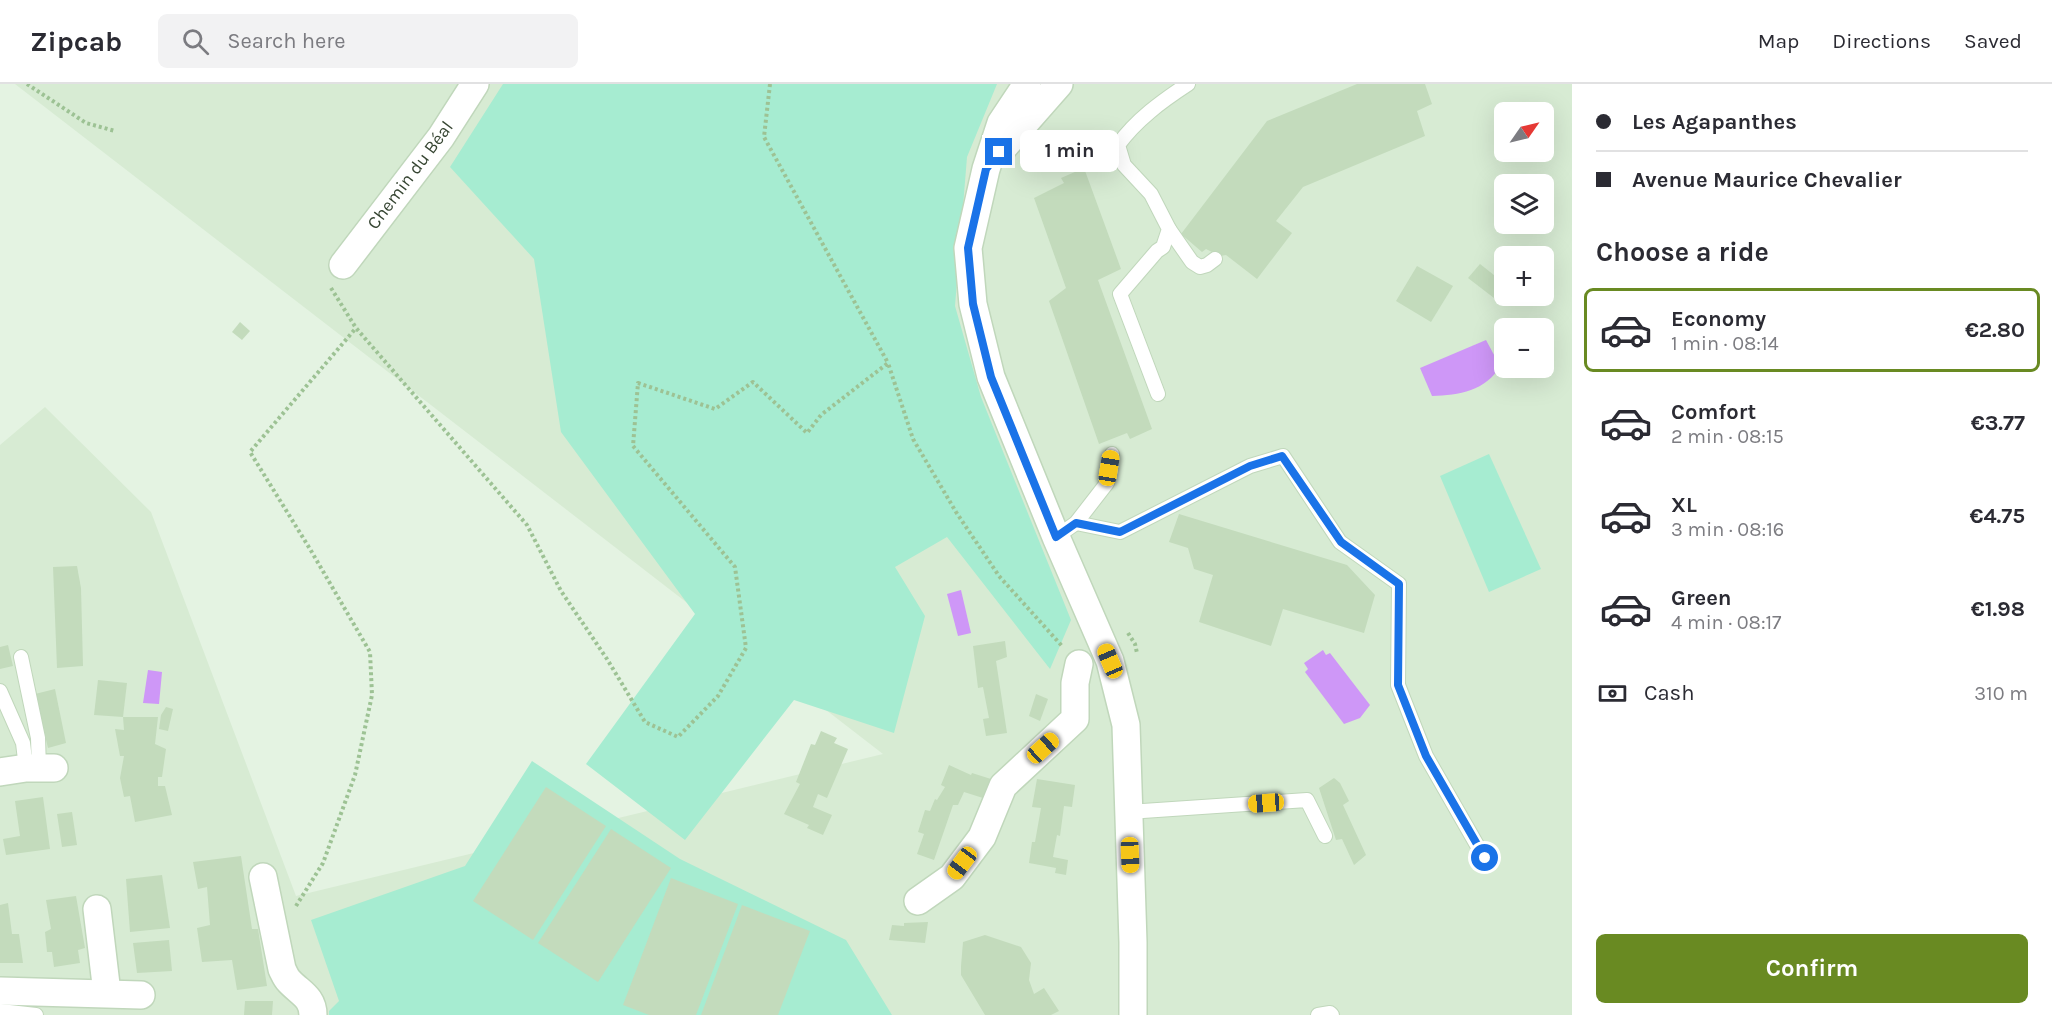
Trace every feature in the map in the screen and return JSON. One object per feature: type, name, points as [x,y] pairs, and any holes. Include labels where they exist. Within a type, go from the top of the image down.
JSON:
[{"type":"street","name":"Chemin du Béal","points":[[335,273],[441,137],[475,84]]},
{"type":"street","points":[[1027,84],[1001,123],[986,169],[968,248],[973,304],[991,377],[1066,530],[1110,661],[1126,725],[1133,1015]]},
{"type":"street","points":[[986,169],[1026,119],[1059,84]]},
{"type":"street","points":[[918,901],[952,876],[982,837],[1003,786],[1075,719],[1075,683],[1079,664]]},
{"type":"street","points":[[262,877],[282,969],[288,980],[307,996],[313,1007],[313,1015]]},
{"type":"street","points":[[96,909],[107,993]]},
{"type":"street","points":[[0,990],[141,995]]},
{"type":"lane","points":[[1188,84],[1168,97],[1129,130],[1118,145],[1124,165],[1151,194],[1169,229],[1192,262],[1200,267],[1208,265],[1215,259]]},
{"type":"lane","points":[[1158,394],[1120,294],[1163,247],[1169,229]]},
{"type":"lane","points":[[1066,530],[1107,483],[1112,454]]},
{"type":"lane","points":[[1066,530],[1120,532],[1250,466],[1282,456],[1341,542],[1399,584],[1398,685],[1426,756],[1485,858]]},
{"type":"lane","points":[[21,657],[38,738],[30,769]]},
{"type":"lane","points":[[1079,664],[1092,660],[1110,661]]},
{"type":"lane","points":[[0,691],[22,743],[30,769]]},
{"type":"lane","points":[[1128,812],[1307,800],[1325,836]]},
{"type":"lane","points":[[0,1011],[36,1015]]},
{"type":"lane","points":[[1318,1015],[1330,1013],[1332,1015]]},
{"type":"path","points":[[27,84],[86,123],[115,131]]},
{"type":"path","points":[[770,84],[764,137],[888,363],[913,440],[956,512],[999,576],[1079,664]]},
{"type":"path","points":[[335,273],[356,328],[527,525],[561,591],[607,659],[645,722],[678,737],[718,696],[746,648],[735,567],[633,446],[638,383],[715,409],[753,382],[807,433],[821,416],[888,363]]},
{"type":"path","points":[[294,909],[323,863],[355,775],[372,695],[370,652],[250,452],[356,328]]},
{"type":"path","points":[[1123,626],[1136,644],[1137,656]]},
{"type":"shaded area","points":[[15,84],[1572,84],[1572,1015],[0,1015],[0,445],[45,407],[151,512],[296,896],[883,754]]},
{"type":"shaded area","points":[[1486,340],[1494,355],[1494,374],[1479,386],[1462,393],[1432,396],[1420,368]]},
{"type":"shaded area","points":[[961,590],[971,633],[958,636],[947,594]]},
{"type":"shaded area","points":[[1323,650],[1326,655],[1330,653],[1370,705],[1360,718],[1344,724],[1305,672],[1308,669],[1304,663]]},
{"type":"shaded area","points":[[148,670],[162,672],[159,704],[143,703]]},
{"type":"green space","points":[[503,84],[997,84],[967,157],[955,306],[981,397],[1071,620],[1050,669],[947,537],[895,567],[925,616],[894,733],[794,700],[685,840],[586,764],[695,614],[561,432],[534,259],[450,167]]},
{"type":"green space","points":[[1489,454],[1541,569],[1489,592],[1440,476]]},
{"type":"green space","points":[[532,761],[680,859],[846,940],[892,1015],[329,1015],[329,1011],[339,1001],[311,920],[465,866]]},
{"type":"building","points":[[1357,84],[1425,84],[1432,104],[1417,111],[1425,136],[1303,187],[1276,221],[1292,233],[1257,279],[1226,255],[1220,256],[1206,249],[1202,252],[1181,234],[1267,121]]},
{"type":"building","points":[[1084,168],[1121,269],[1098,280],[1152,429],[1130,439],[1127,433],[1099,444],[1049,301],[1066,288],[1034,198],[1064,183],[1061,178]]},
{"type":"building","points":[[1480,264],[1494,275],[1494,298],[1468,278]]},
{"type":"building","points":[[1417,266],[1453,286],[1431,322],[1396,301]]},
{"type":"building","points":[[240,322],[250,331],[242,340],[232,332]]},
{"type":"building","points":[[1179,514],[1347,565],[1375,595],[1364,633],[1283,609],[1271,646],[1199,622],[1213,575],[1194,569],[1188,548],[1169,542]]},
{"type":"building","points":[[77,566],[81,588],[83,666],[57,668],[53,567]]},
{"type":"building","points":[[1005,641],[1007,657],[996,661],[1007,733],[986,736],[983,719],[989,718],[983,687],[978,688],[973,646]]},
{"type":"building","points":[[8,645],[13,666],[0,669],[0,647]]},
{"type":"building","points":[[98,680],[127,683],[123,717],[94,715]]},
{"type":"building","points":[[55,689],[66,743],[48,748],[35,694]]},
{"type":"building","points":[[1036,694],[1048,699],[1040,721],[1029,716]]},
{"type":"building","points":[[166,707],[173,709],[168,731],[159,729],[161,715]]},
{"type":"building","points":[[123,717],[158,717],[155,744],[166,749],[162,777],[158,777],[158,786],[165,786],[172,815],[135,822],[130,796],[124,797],[120,778],[124,756],[120,756],[115,729],[124,730]]},
{"type":"building","points":[[821,731],[837,738],[834,743],[848,749],[827,798],[818,794],[813,807],[832,815],[823,835],[807,828],[809,825],[784,814],[800,784],[796,782],[811,744],[815,745]]},
{"type":"building","points":[[949,765],[971,775],[972,773],[991,779],[983,798],[964,792],[958,805],[953,805],[934,860],[917,854],[924,834],[918,832],[925,810],[930,811],[935,799],[937,800],[945,787],[941,785]]},
{"type":"building","points":[[1334,778],[1340,783],[1349,801],[1343,805],[1366,855],[1354,865],[1342,839],[1336,840],[1319,788]]},
{"type":"building","points":[[1037,779],[1075,785],[1072,807],[1064,806],[1060,836],[1057,835],[1053,857],[1068,860],[1066,875],[1055,873],[1056,868],[1029,863],[1041,808],[1032,807]]},
{"type":"building","points":[[546,787],[606,826],[533,940],[473,901]]},
{"type":"building","points":[[43,797],[50,849],[6,855],[3,839],[20,836],[15,801]]},
{"type":"building","points":[[72,812],[77,845],[62,847],[57,814]]},
{"type":"building","points":[[611,829],[671,868],[598,982],[538,943]]},
{"type":"building","points":[[241,856],[252,929],[258,929],[267,986],[237,990],[232,960],[202,962],[197,928],[210,925],[207,887],[198,889],[193,862]]},
{"type":"building","points":[[162,875],[170,928],[130,932],[126,879]]},
{"type":"building","points":[[671,878],[738,904],[696,1015],[649,1015],[623,1005]]},
{"type":"building","points":[[76,896],[85,948],[78,950],[80,963],[54,967],[52,952],[47,952],[45,932],[51,929],[46,900]]},
{"type":"building","points":[[8,903],[12,934],[19,934],[23,963],[0,963],[0,905]]},
{"type":"building","points":[[742,905],[810,931],[778,1015],[701,1015]]},
{"type":"building","points":[[928,922],[925,943],[889,940],[892,925],[904,926],[904,923]]},
{"type":"building","points":[[985,935],[1021,947],[1031,963],[1029,980],[1034,994],[1044,988],[1059,1011],[1051,1015],[985,1015],[961,975],[961,966],[963,942]]},
{"type":"building","points":[[169,940],[172,971],[137,973],[133,943]]},
{"type":"building","points":[[245,1001],[273,1001],[272,1015],[244,1015]]},
{"type":"route","points":[[999,152],[986,169],[968,248],[973,304],[991,377],[1056,537],[1076,523],[1120,532],[1250,466],[1282,456],[1341,542],[1399,584],[1398,685],[1426,756],[1485,858]]}]
